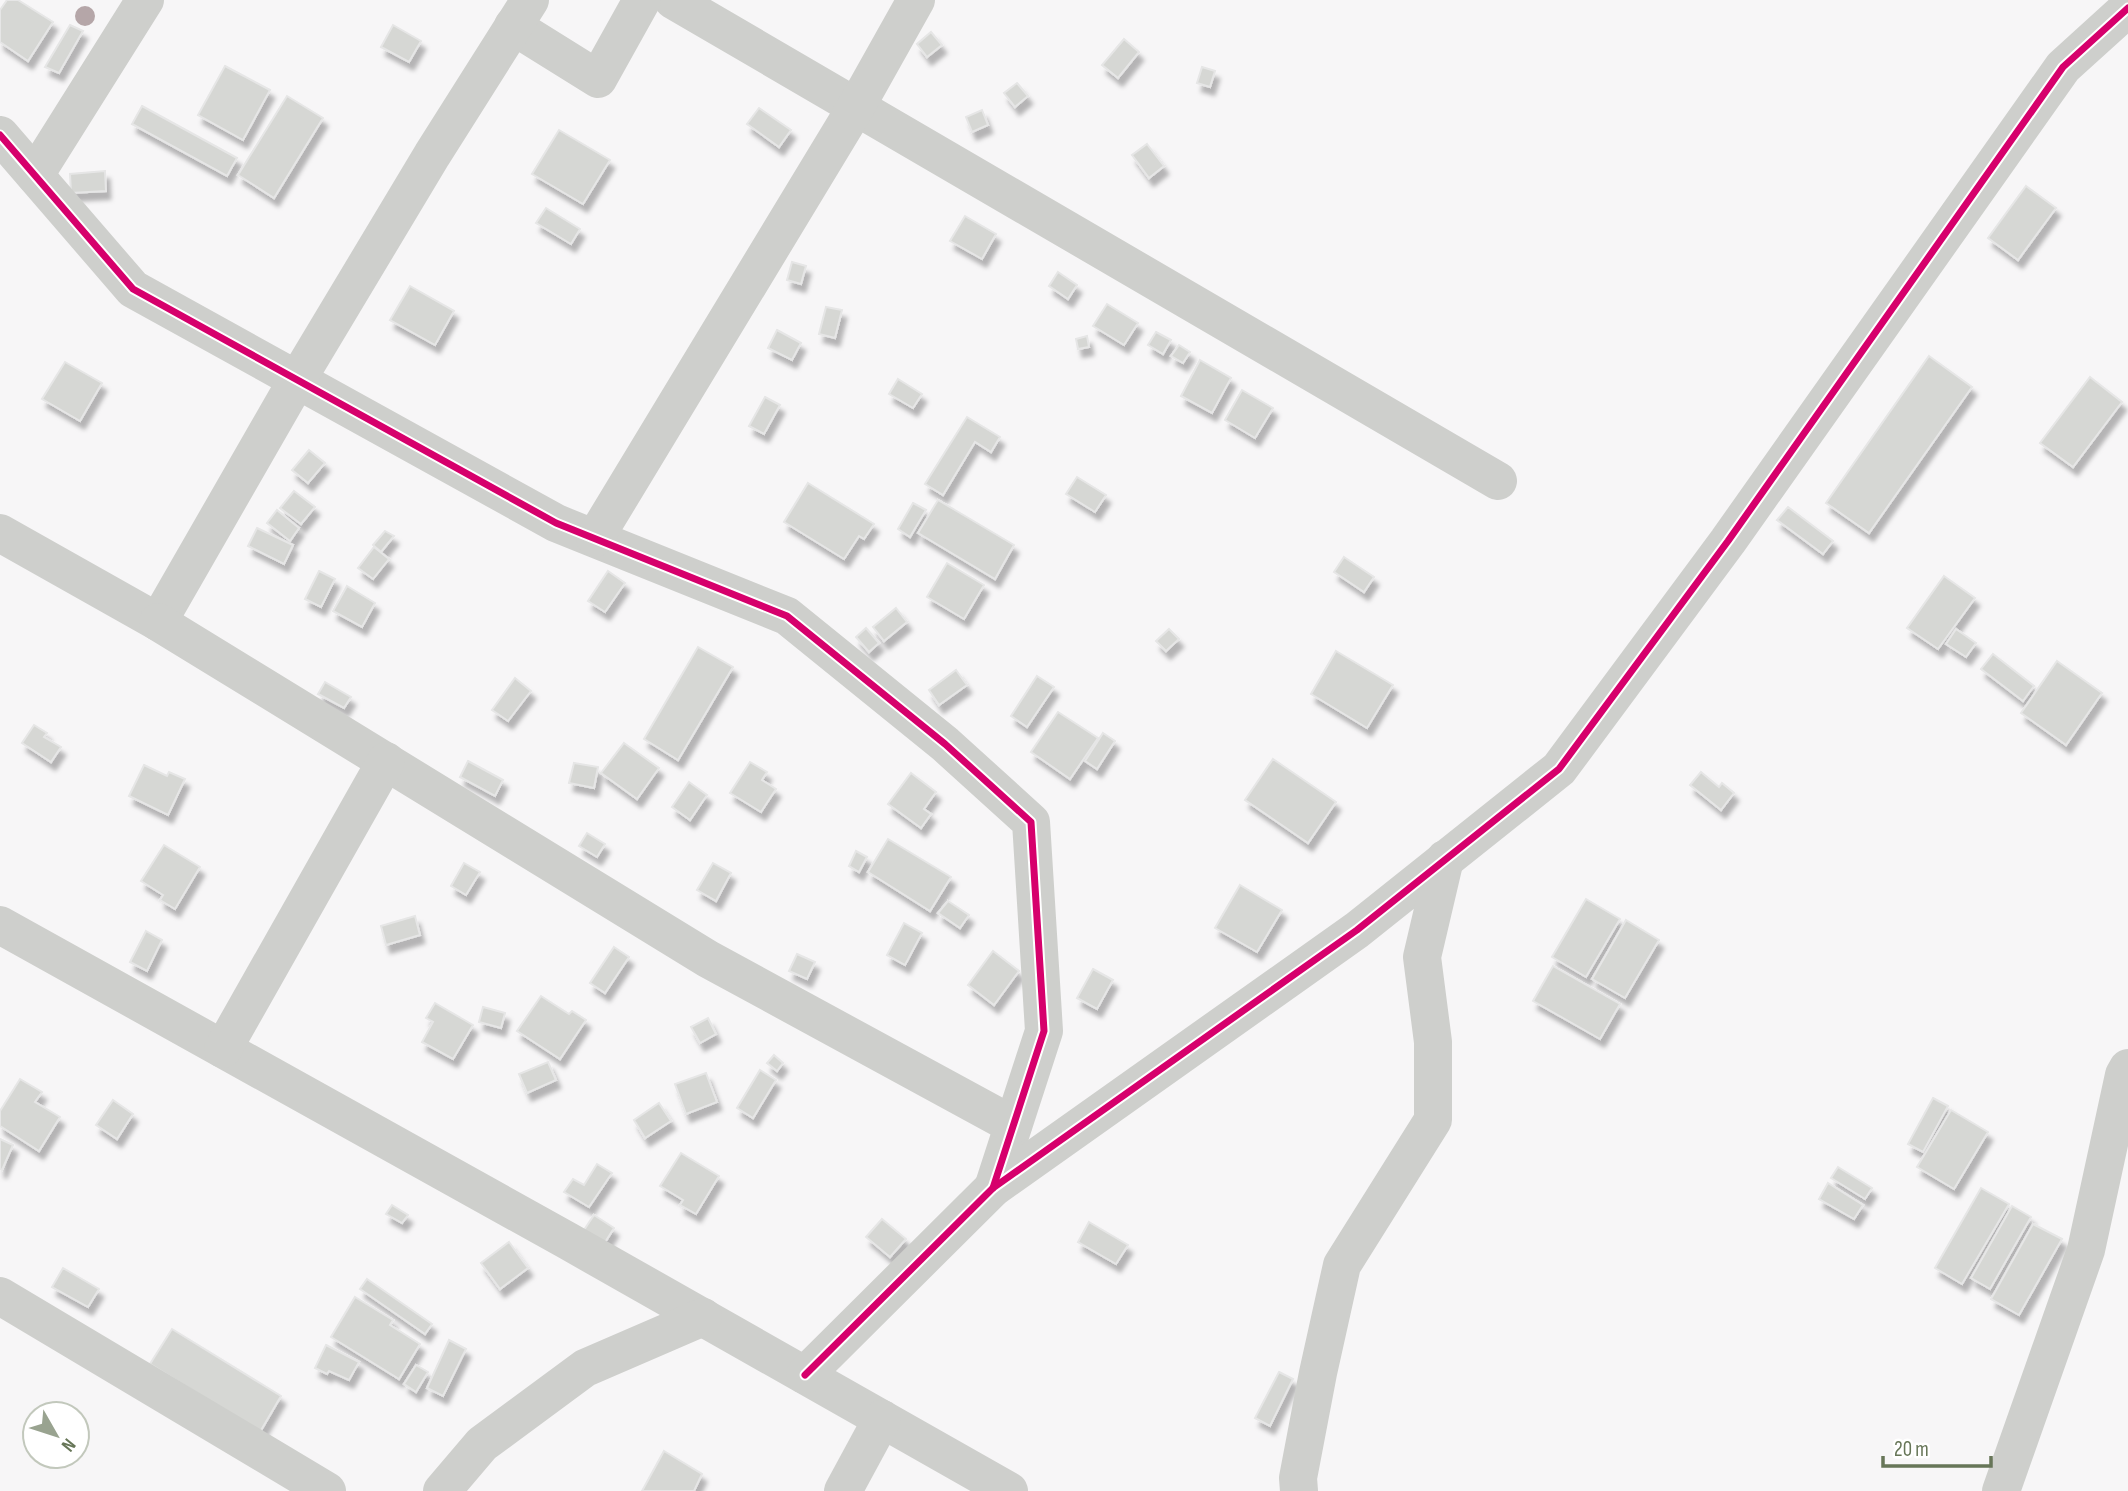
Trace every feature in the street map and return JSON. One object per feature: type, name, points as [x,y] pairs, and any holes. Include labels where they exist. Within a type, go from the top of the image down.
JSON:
[{"type":"street","points":[[35,175],[145,0]]},
{"type":"street","points":[[158,622],[297,380],[432,155],[522,13],[598,79],[642,0]]},
{"type":"street","points":[[673,0],[1498,481]]},
{"type":"street","points":[[595,538],[856,107],[916,0]]},
{"type":"street","points":[[805,1375],[993,1188],[1357,930],[1559,769],[1728,541],[2063,67],[2128,8]]},
{"type":"street","points":[[0,135],[133,289],[556,523],[787,616],[945,744],[1031,822],[1044,1031],[993,1188]]},
{"type":"street","points":[[0,533],[158,622],[708,959],[1013,1125]]},
{"type":"street","points":[[223,1049],[386,761]]},
{"type":"street","points":[[1299,1491],[1298,1478],[1308,1425],[1342,1265],[1433,1120],[1433,1042],[1422,957],[1446,859]]},
{"type":"street","points":[[0,925],[1009,1491]]},
{"type":"street","points":[[2001,1491],[2086,1250],[2124,1075],[2128,1068]]},
{"type":"street","points":[[0,1296],[327,1491]]},
{"type":"street","points":[[442,1491],[482,1444],[585,1368],[703,1317]]},
{"type":"street","points":[[843,1491],[882,1419]]},
{"type":"building","points":[[7,0],[18,0],[53,22],[28,61],[0,42],[0,10]]},
{"type":"building","points":[[70,25],[83,31],[59,73],[45,67]]},
{"type":"building","points":[[393,25],[421,41],[409,62],[381,47]]},
{"type":"building","points":[[931,32],[942,45],[927,57],[917,44]]},
{"type":"building","points":[[1124,39],[1139,52],[1118,78],[1102,65]]},
{"type":"building","points":[[225,66],[270,90],[243,140],[198,115]]},
{"type":"building","points":[[1202,67],[1215,71],[1210,87],[1197,83]]},
{"type":"building","points":[[1017,83],[1028,96],[1015,107],[1004,93]]},
{"type":"building","points":[[287,96],[323,118],[274,198],[238,175]]},
{"type":"building","points":[[142,106],[237,158],[227,176],[132,124]]},
{"type":"building","points":[[759,108],[791,130],[779,147],[747,124]]},
{"type":"building","points":[[982,110],[988,125],[972,132],[966,117]]},
{"type":"building","points":[[559,130],[610,160],[583,204],[532,174]]},
{"type":"building","points":[[1147,144],[1164,166],[1149,178],[1132,155]]},
{"type":"building","points":[[105,171],[106,191],[71,193],[70,174]]},
{"type":"building","points":[[2026,186],[2056,208],[2018,260],[1988,238]]},
{"type":"building","points":[[546,208],[580,229],[571,244],[536,223]]},
{"type":"building","points":[[965,216],[996,234],[982,259],[950,241]]},
{"type":"building","points":[[792,262],[806,266],[801,284],[787,280]]},
{"type":"building","points":[[1058,272],[1077,285],[1068,299],[1049,286]]},
{"type":"building","points":[[410,286],[454,311],[435,345],[390,320]]},
{"type":"building","points":[[1107,304],[1138,323],[1124,345],[1093,326]]},
{"type":"building","points":[[826,307],[842,310],[835,338],[819,334]]},
{"type":"building","points":[[777,330],[801,343],[792,360],[768,348]]},
{"type":"building","points":[[1156,332],[1171,340],[1163,354],[1148,345]]},
{"type":"building","points":[[1087,336],[1089,347],[1078,349],[1076,339]]},
{"type":"building","points":[[1179,345],[1190,352],[1183,363],[1171,356]]},
{"type":"building","points":[[1929,356],[1972,387],[1869,533],[1826,503]]},
{"type":"building","points":[[1200,360],[1231,378],[1212,413],[1181,396]]},
{"type":"building","points":[[65,362],[102,383],[80,421],[42,399]]},
{"type":"building","points":[[2090,377],[2122,402],[2073,467],[2040,443]]},
{"type":"building","points":[[898,379],[922,394],[913,408],[889,394]]},
{"type":"building","points":[[1242,390],[1273,408],[1255,438],[1225,420]]},
{"type":"building","points":[[765,397],[780,405],[764,434],[749,426]]},
{"type":"building","points":[[967,417],[1000,437],[991,452],[975,442],[943,495],[925,484]]},
{"type":"building","points":[[309,450],[325,463],[308,483],[292,470]]},
{"type":"building","points":[[1077,477],[1106,495],[1095,512],[1066,494]]},
{"type":"building","points":[[808,483],[874,524],[864,539],[859,536],[844,559],[784,522]]},
{"type":"building","points":[[294,491],[315,507],[301,524],[280,508]]},
{"type":"building","points":[[938,500],[1014,545],[995,579],[918,533]]},
{"type":"building","points":[[913,503],[926,510],[910,537],[898,529]]},
{"type":"building","points":[[1788,507],[1833,541],[1823,554],[1777,520]]},
{"type":"building","points":[[277,510],[299,528],[290,541],[267,523]]},
{"type":"building","points":[[257,528],[293,545],[284,564],[248,546]]},
{"type":"building","points":[[385,531],[394,536],[381,552],[373,545]]},
{"type":"building","points":[[374,547],[389,559],[373,579],[358,568]]},
{"type":"building","points":[[1344,557],[1374,577],[1364,592],[1334,572]]},
{"type":"building","points":[[947,563],[984,585],[964,619],[927,597]]},
{"type":"building","points":[[319,571],[335,579],[321,607],[305,599]]},
{"type":"building","points":[[608,571],[625,583],[605,612],[588,601]]},
{"type":"building","points":[[1944,576],[1975,598],[1938,649],[1907,628]]},
{"type":"building","points":[[347,586],[375,603],[362,627],[333,611]]},
{"type":"building","points":[[896,608],[907,622],[884,641],[873,627]]},
{"type":"building","points":[[866,628],[879,643],[869,652],[856,637]]},
{"type":"building","points":[[1169,629],[1179,639],[1166,651],[1156,641]]},
{"type":"building","points":[[1956,629],[1976,643],[1966,657],[1946,644]]},
{"type":"building","points":[[698,647],[733,667],[678,760],[644,739]]},
{"type":"building","points":[[1336,651],[1393,685],[1367,728],[1311,694]]},
{"type":"building","points":[[1993,654],[2034,686],[2023,701],[1981,669]]},
{"type":"building","points":[[2057,661],[2102,693],[2066,745],[2021,713]]},
{"type":"building","points":[[956,670],[967,685],[939,705],[929,690]]},
{"type":"building","points":[[1037,676],[1054,687],[1027,727],[1011,716]]},
{"type":"building","points":[[515,678],[531,691],[508,721],[492,710]]},
{"type":"building","points":[[325,682],[351,697],[344,708],[318,694]]},
{"type":"building","points":[[1058,712],[1098,738],[1070,779],[1031,752]]},
{"type":"building","points":[[34,725],[47,733],[44,737],[61,747],[51,762],[22,743]]},
{"type":"building","points":[[1103,733],[1115,741],[1097,769],[1085,761]]},
{"type":"building","points":[[624,743],[659,768],[637,799],[601,773]]},
{"type":"building","points":[[1273,759],[1336,802],[1308,843],[1245,800]]},
{"type":"building","points":[[468,761],[503,780],[495,796],[460,777]]},
{"type":"building","points":[[750,762],[767,772],[762,780],[776,789],[761,812],[730,793]]},
{"type":"building","points":[[574,763],[598,767],[594,788],[569,783]]},
{"type":"building","points":[[144,765],[167,776],[169,772],[185,779],[168,815],[129,796]]},
{"type":"building","points":[[1701,772],[1719,787],[1722,783],[1734,793],[1721,810],[1690,785]]},
{"type":"building","points":[[911,773],[936,792],[924,809],[931,814],[921,828],[888,804]]},
{"type":"building","points":[[689,782],[707,795],[690,820],[672,807]]},
{"type":"building","points":[[587,833],[605,844],[597,857],[579,846]]},
{"type":"building","points":[[888,839],[951,877],[930,911],[868,872]]},
{"type":"building","points":[[164,845],[200,867],[175,909],[160,900],[163,895],[141,881]]},
{"type":"building","points":[[856,851],[867,857],[859,872],[849,866]]},
{"type":"building","points":[[464,863],[480,872],[466,895],[451,886]]},
{"type":"building","points":[[713,863],[731,873],[716,901],[697,890]]},
{"type":"building","points":[[1240,885],[1282,910],[1257,952],[1215,928]]},
{"type":"building","points":[[1586,899],[1620,919],[1586,977],[1552,957]]},
{"type":"building","points":[[948,901],[969,915],[960,928],[938,913]]},
{"type":"building","points":[[415,916],[420,935],[386,945],[381,926]]},
{"type":"building","points":[[1626,920],[1659,940],[1625,998],[1592,979]]},
{"type":"building","points":[[904,923],[922,933],[905,965],[887,955]]},
{"type":"building","points":[[146,931],[162,940],[147,971],[130,962]]},
{"type":"building","points":[[614,947],[629,957],[605,993],[590,983]]},
{"type":"building","points":[[993,951],[1019,971],[994,1005],[968,985]]},
{"type":"building","points":[[797,954],[815,962],[807,979],[789,971]]},
{"type":"building","points":[[1553,966],[1620,1004],[1600,1039],[1533,1001]]},
{"type":"building","points":[[1093,969],[1113,980],[1097,1009],[1077,998]]},
{"type":"building","points":[[541,996],[569,1014],[572,1011],[586,1020],[560,1059],[517,1031]]},
{"type":"building","points":[[435,1003],[473,1025],[453,1059],[422,1042],[433,1022],[426,1018]]},
{"type":"building","points":[[483,1007],[505,1013],[501,1028],[479,1022]]},
{"type":"building","points":[[708,1018],[716,1034],[700,1043],[691,1027]]},
{"type":"building","points":[[774,1055],[783,1063],[777,1071],[767,1063]]},
{"type":"building","points":[[548,1062],[556,1080],[527,1093],[519,1074]]},
{"type":"building","points":[[760,1070],[776,1080],[753,1118],[737,1108]]},
{"type":"building","points":[[706,1073],[717,1102],[686,1114],[675,1084]]},
{"type":"building","points":[[20,1079],[42,1092],[35,1102],[60,1117],[39,1151],[0,1126],[0,1111]]},
{"type":"building","points":[[1933,1098],[1948,1106],[1923,1152],[1908,1144]]},
{"type":"building","points":[[113,1100],[133,1114],[117,1139],[96,1125]]},
{"type":"building","points":[[659,1103],[671,1121],[645,1138],[634,1120]]},
{"type":"building","points":[[1951,1110],[1988,1132],[1954,1189],[1917,1167]]},
{"type":"building","points":[[0,1139],[13,1145],[2,1170],[0,1169]]},
{"type":"building","points":[[681,1153],[719,1176],[696,1214],[680,1205],[683,1200],[660,1186]]},
{"type":"building","points":[[597,1164],[612,1173],[589,1207],[564,1192],[573,1179],[584,1185]]},
{"type":"building","points":[[1838,1167],[1872,1188],[1865,1199],[1831,1178]]},
{"type":"building","points":[[1828,1183],[1863,1205],[1854,1219],[1819,1199]]},
{"type":"building","points":[[1981,1188],[2009,1204],[1962,1284],[1935,1268]]},
{"type":"building","points":[[392,1205],[408,1215],[402,1223],[386,1214]]},
{"type":"building","points":[[2012,1206],[2031,1217],[1990,1289],[1971,1278]]},
{"type":"building","points":[[594,1215],[614,1228],[604,1244],[584,1230]]},
{"type":"building","points":[[882,1219],[906,1239],[890,1257],[866,1237]]},
{"type":"building","points":[[1089,1222],[1128,1245],[1116,1264],[1078,1242]]},
{"type":"building","points":[[2033,1224],[2062,1239],[2019,1315],[1991,1299]]},
{"type":"building","points":[[509,1242],[528,1268],[500,1289],[481,1263]]},
{"type":"building","points":[[63,1268],[99,1289],[88,1307],[52,1287]]},
{"type":"building","points":[[367,1279],[432,1324],[425,1334],[360,1289]]},
{"type":"building","points":[[355,1297],[393,1320],[390,1325],[420,1344],[399,1379],[331,1337]]},
{"type":"building","points":[[172,1329],[281,1396],[260,1432],[150,1364]]},
{"type":"building","points":[[449,1340],[466,1349],[443,1396],[427,1388]]},
{"type":"building","points":[[326,1345],[359,1362],[349,1380],[315,1368]]},
{"type":"building","points":[[416,1365],[428,1372],[416,1392],[404,1384]]},
{"type":"building","points":[[1279,1372],[1293,1379],[1270,1426],[1255,1418]]},
{"type":"building","points":[[664,1451],[702,1474],[694,1491],[642,1491]]},
{"type":"cycle path","points":[[805,1375],[993,1188],[1357,930],[1559,769],[1728,541],[2063,67],[2128,8]]},
{"type":"cycle path","points":[[0,135],[133,289],[556,523],[787,616],[945,744],[1031,822],[1044,1031],[993,1188]]}]
